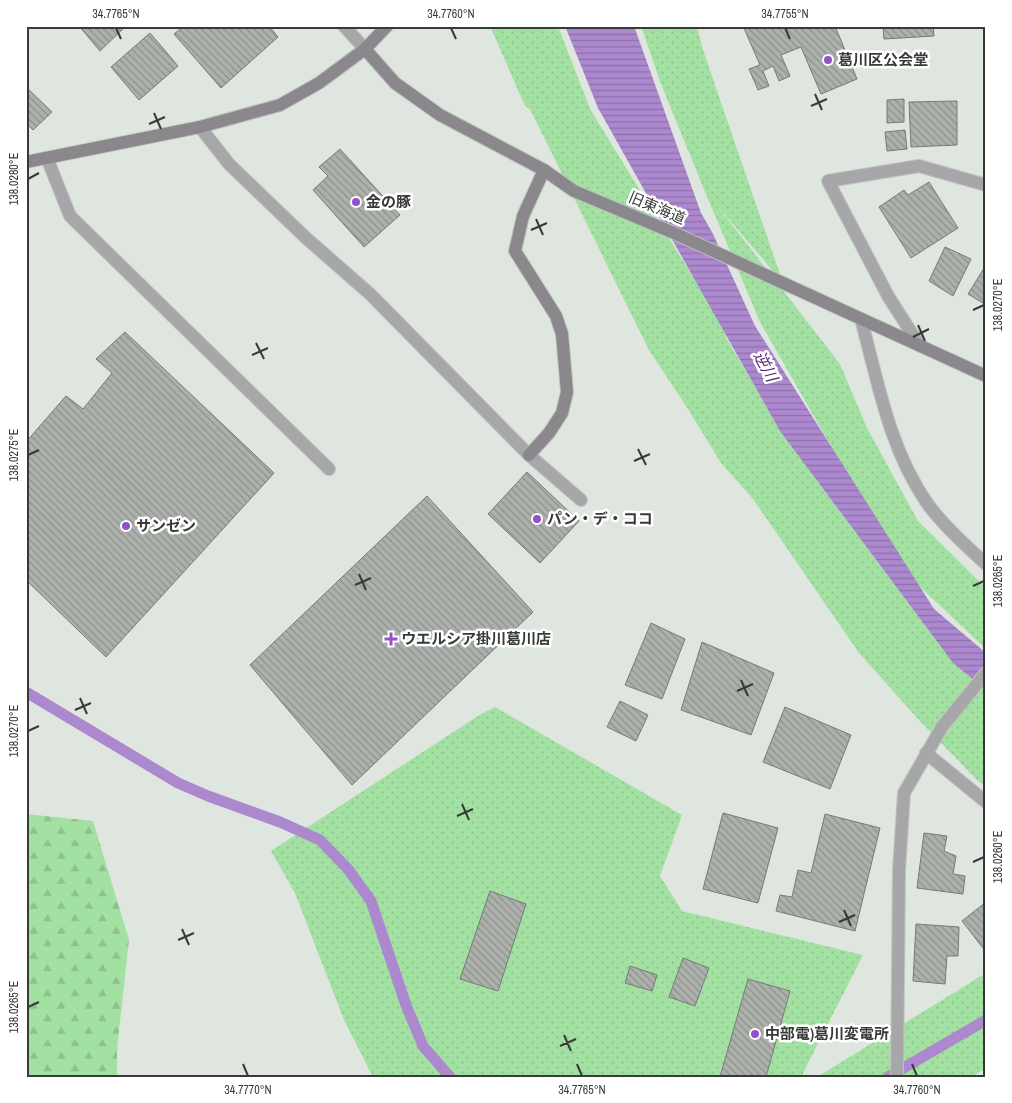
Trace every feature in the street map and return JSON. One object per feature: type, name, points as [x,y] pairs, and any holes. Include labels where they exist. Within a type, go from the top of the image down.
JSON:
[{"type":"street","name":"旧東海道","points":[[344,26],[396,83],[440,115],[544,170],[574,191],[674,233],[986,376]]},
{"type":"street","points":[[26,162],[200,126],[280,105],[319,83],[365,49],[387,26]]},
{"type":"street","points":[[200,126],[229,164],[305,237],[370,294],[529,455],[581,500]]},
{"type":"street","points":[[47,158],[70,216],[329,468]]},
{"type":"street","points":[[920,346],[888,296],[828,181],[918,166],[986,185]]},
{"type":"street","points":[[529,455],[549,433],[562,413],[567,392],[562,334],[556,316],[515,251],[523,216],[544,170]]},
{"type":"street","points":[[862,319],[888,420],[903,462],[928,504],[967,547],[986,564]]},
{"type":"street","points":[[896,1077],[899,870],[904,793],[942,727],[986,674]]},
{"type":"street","points":[[926,753],[986,802]]},
{"type":"green space","points":[[490,26],[558,26],[590,109],[688,269],[710,301],[727,339],[775,421],[820,485],[953,663],[986,690],[986,786],[977,780],[918,719],[859,653],[753,499],[721,463],[649,350],[530,109],[525,106]]},
{"type":"green space","points":[[641,26],[697,26],[702,47],[783,283],[716,204],[840,364],[867,428],[918,521],[986,588],[986,649],[902,570],[760,322],[661,84]]},
{"type":"green space","points":[[495,707],[682,815],[660,876],[682,911],[863,955],[801,1077],[373,1077],[344,1020],[295,893],[271,851],[481,714]]},
{"type":"green space","points":[[26,814],[93,821],[129,940],[117,1049],[117,1077],[26,1077]]},
{"type":"green space","points":[[986,973],[986,1068],[972,1077],[817,1077]]},
{"type":"water","name":"逆川","points":[[565,26],[634,26],[701,213],[712,232],[755,326],[934,609],[986,653],[986,690],[953,663],[780,431],[598,108]]},
{"type":"building","points":[[79,26],[126,26],[100,51]]},
{"type":"building","points":[[184,26],[269,26],[278,37],[221,88],[174,34]]},
{"type":"building","name":"葛川区公会堂","points":[[743,26],[835,26],[857,79],[821,94],[801,47],[781,55],[790,76],[779,81],[773,66],[763,71],[769,86],[758,90],[749,69],[760,65]]},
{"type":"building","points":[[883,26],[933,26],[934,36],[884,39]]},
{"type":"building","points":[[150,33],[178,66],[139,100],[111,67]]},
{"type":"building","points":[[26,87],[52,112],[33,130],[26,123]]},
{"type":"building","points":[[904,99],[904,122],[887,123],[887,100]]},
{"type":"building","points":[[957,101],[957,145],[911,147],[909,102]]},
{"type":"building","points":[[905,130],[907,149],[887,151],[885,132]]},
{"type":"building","name":"金の豚","points":[[340,149],[400,215],[364,247],[313,190],[328,176],[319,167]]},
{"type":"building","points":[[929,182],[958,228],[911,258],[879,207],[904,190],[908,195]]},
{"type":"building","points":[[945,247],[971,259],[953,296],[929,281]]},
{"type":"building","points":[[986,265],[986,305],[968,294]]},
{"type":"building","name":"サンゼン","points":[[125,332],[274,473],[106,657],[26,580],[26,442],[66,396],[83,409],[112,373],[96,359]]},
{"type":"building","points":[[527,472],[579,521],[540,563],[488,514]]},
{"type":"building","name":"ウエルシア掛川葛川店","points":[[427,496],[533,612],[352,785],[250,665]]},
{"type":"building","points":[[651,623],[685,639],[662,699],[625,685]]},
{"type":"building","points":[[702,642],[774,673],[751,735],[681,710]]},
{"type":"building","points":[[620,701],[648,715],[636,741],[607,727]]},
{"type":"building","points":[[785,707],[851,735],[830,789],[763,762]]},
{"type":"building","points":[[723,813],[778,828],[758,903],[703,889]]},
{"type":"building","points":[[825,814],[880,828],[855,931],[776,911],[780,895],[792,897],[798,870],[811,873]]},
{"type":"building","points":[[924,833],[947,836],[944,851],[956,856],[953,874],[965,876],[963,894],[917,888]]},
{"type":"building","points":[[490,891],[526,904],[498,991],[460,979]]},
{"type":"building","points":[[986,902],[986,952],[962,921]]},
{"type":"building","points":[[916,924],[959,927],[958,956],[947,956],[945,984],[913,981]]},
{"type":"building","points":[[683,958],[709,968],[695,1006],[669,997]]},
{"type":"building","points":[[630,966],[657,975],[652,991],[625,983]]},
{"type":"building","name":"中部電)葛川変電所","points":[[748,979],[790,991],[766,1077],[720,1077]]},
{"type":"waterway","points":[[26,692],[178,783],[280,822],[320,840],[348,869],[371,901],[406,1005],[423,1046],[450,1077]]},
{"type":"waterway","points":[[888,1077],[986,1020]]},
{"type":"place","name":"葛川区公会堂","points":[[828,60]]},
{"type":"place","name":"金の豚","points":[[356,202]]},
{"type":"place","name":"パン・デ・ココ","points":[[537,519]]},
{"type":"place","name":"サンゼン","points":[[126,526]]},
{"type":"place","name":"ウエルシア掛川葛川店","points":[[391,639]]},
{"type":"place","name":"中部電)葛川変電所","points":[[755,1034]]}]
